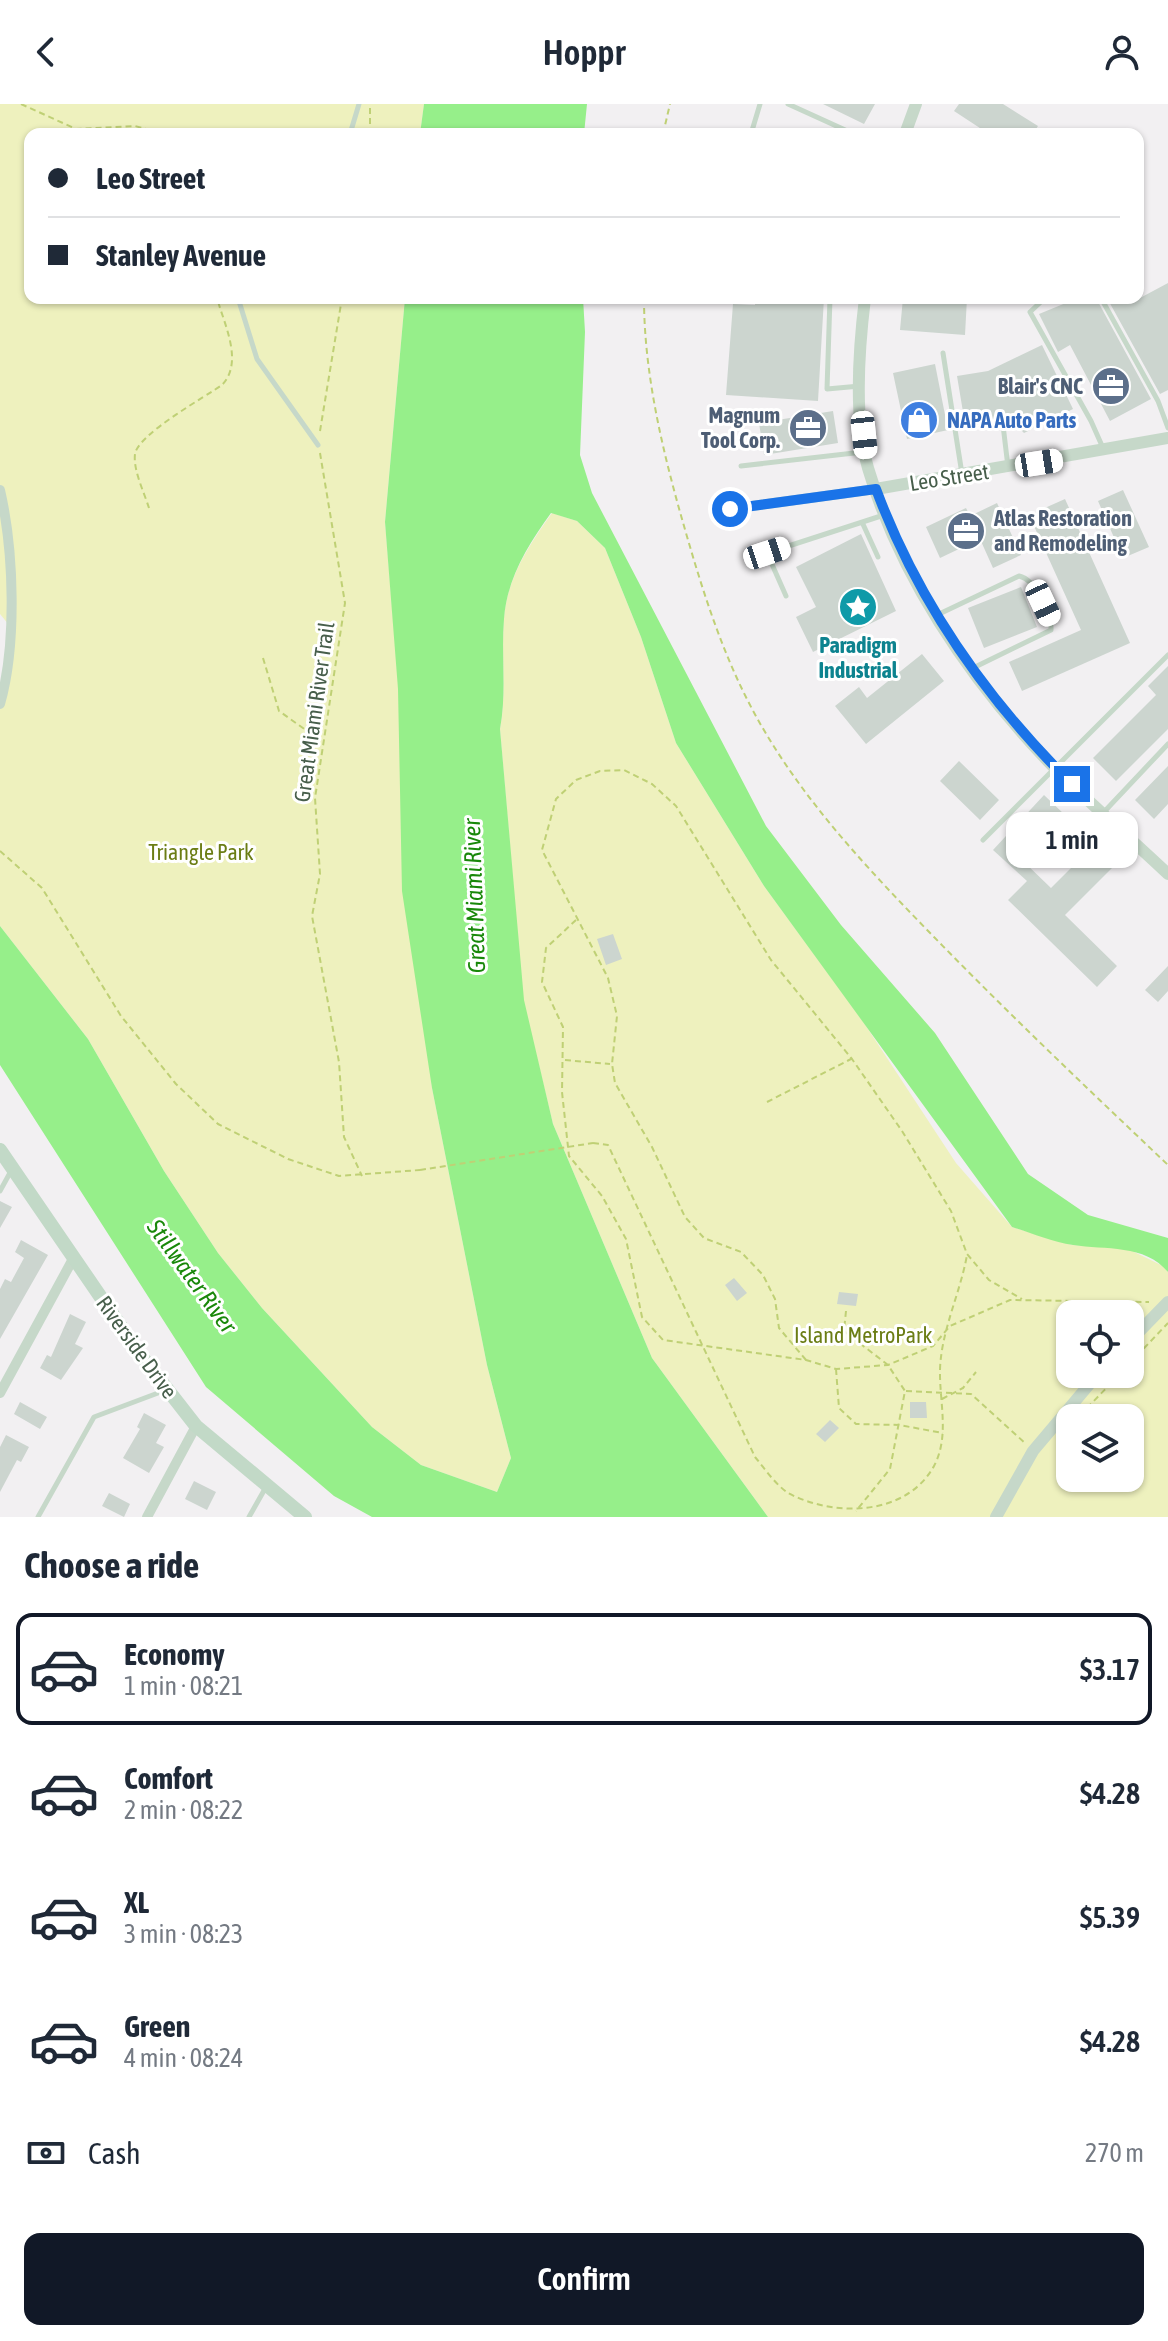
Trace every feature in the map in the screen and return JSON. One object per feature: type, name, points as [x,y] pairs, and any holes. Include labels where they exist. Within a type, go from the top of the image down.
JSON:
[{"type":"main road","name":"Riverside Drive","points":[[0,1150],[73,1259],[196,1426],[305,1517]]},
{"type":"street","points":[[907,128],[916,104]]},
{"type":"street","points":[[865,304],[861,386],[866,451],[885,514],[936,616],[1010,719],[1056,769],[1168,874]]},
{"type":"street","name":"Leo Street","points":[[730,509],[1009,468],[1168,438]]},
{"type":"street","points":[[0,490],[9,552],[8,664],[0,704]]},
{"type":"street","points":[[0,614],[9,624]]},
{"type":"street","points":[[0,1393],[73,1259]]},
{"type":"street","points":[[1144,1327],[1167,1303]]},
{"type":"street","points":[[996,1517],[1033,1451],[1086,1388]]},
{"type":"street","points":[[147,1517],[196,1426]]},
{"type":"lane","points":[[352,128],[359,104]]},
{"type":"lane","points":[[753,128],[760,104]]},
{"type":"lane","points":[[788,104],[841,128]]},
{"type":"lane","points":[[240,304],[257,359],[318,445]]},
{"type":"lane","points":[[830,304],[827,389],[861,386]]},
{"type":"lane","points":[[1039,304],[1030,312],[1091,421],[1104,451]]},
{"type":"lane","points":[[1104,304],[1158,401],[1168,428]]},
{"type":"lane","points":[[943,353],[962,475]]},
{"type":"lane","points":[[1003,425],[1009,468]]},
{"type":"lane","points":[[741,466],[866,451]]},
{"type":"lane","points":[[786,596],[767,553],[885,514]]},
{"type":"lane","points":[[862,522],[878,557]]},
{"type":"lane","points":[[936,616],[1019,576],[1034,584],[1051,622],[1051,630],[971,668]]},
{"type":"lane","points":[[983,840],[1168,655]]},
{"type":"lane","points":[[1102,814],[1168,744]]},
{"type":"lane","points":[[0,1191],[12,1168]]},
{"type":"lane","points":[[38,1517],[94,1417],[168,1389]]},
{"type":"lane","points":[[249,1517],[266,1487]]},
{"type":"path","points":[[21,104],[74,128]]},
{"type":"path","points":[[370,104],[370,128]]},
{"type":"path","points":[[664,128],[670,104]]},
{"type":"path","points":[[96,128],[142,128]]},
{"type":"path","points":[[149,508],[135,459],[137,448],[149,435],[222,385],[230,374],[232,351],[219,304]]},
{"type":"path","name":"Great Miami River Trail","points":[[341,304],[318,445],[345,603],[315,798],[320,874],[312,916],[339,1062],[344,1137],[362,1176]]},
{"type":"path","points":[[645,304],[655,403],[672,483],[698,578],[750,703],[803,790],[853,854],[1004,1009],[1168,1165]]},
{"type":"path","points":[[263,658],[279,711],[324,743]]},
{"type":"path","points":[[806,1360],[779,1328],[775,1299],[763,1275],[741,1252],[704,1238],[685,1217],[652,1147],[615,1083],[612,1064],[617,1016],[608,978],[542,850],[545,828],[556,799],[576,780],[600,771],[624,770],[652,784],[676,806],[771,960],[852,1059],[951,1211],[967,1254],[989,1280],[1022,1299]]},
{"type":"path","points":[[0,851],[42,888],[121,1016],[203,1112],[236,1135],[288,1159],[339,1176],[420,1170],[593,1143],[608,1145],[755,1457],[785,1492],[816,1507],[855,1512],[887,1506],[914,1491],[934,1466],[944,1433],[939,1390],[941,1355],[967,1254]]},
{"type":"path","points":[[576,920],[546,948],[542,982],[563,1027],[562,1092],[569,1156],[602,1196],[626,1239],[642,1317],[663,1340],[806,1360],[836,1369],[888,1365],[933,1346],[950,1326],[996,1305],[1022,1299],[1167,1303]]},
{"type":"path","points":[[767,1102],[852,1059]]},
{"type":"path","points":[[564,1060],[612,1064]]},
{"type":"path","points":[[846,1311],[844,1331],[888,1365],[905,1391],[890,1469],[855,1512]]},
{"type":"path","points":[[1144,1348],[1168,1323]]},
{"type":"path","points":[[836,1369],[839,1408],[856,1424],[899,1425],[944,1433]]},
{"type":"path","points":[[941,1400],[955,1392],[976,1372]]},
{"type":"path","points":[[1091,1404],[1106,1388]]},
{"type":"path","points":[[905,1391],[939,1390],[971,1394],[1033,1451]]},
{"type":"green space","name":"Triangle Park","points":[[0,104],[424,104],[421,128],[24,128],[24,304],[404,304],[385,522],[432,1088],[487,1365],[511,1458],[497,1492],[421,1465],[372,1427],[262,1308],[218,1253],[164,1171],[88,1039],[0,926],[0,704],[9,625],[0,614]]},
{"type":"green space","name":"Island MetroPark","points":[[552,513],[577,521],[605,548],[641,637],[676,743],[764,886],[862,1020],[956,1163],[1012,1227],[1072,1245],[1126,1248],[1163,1266],[1168,1272],[1168,1517],[768,1517],[652,1358],[553,1124],[523,1000],[500,729],[506,603],[514,576]]},
{"type":"water","points":[[424,104],[587,104],[585,128],[421,128]]},
{"type":"water","points":[[404,304],[583,304],[580,455],[592,493],[766,826],[841,925],[935,1033],[1028,1174],[1088,1215],[1168,1238],[1168,1272],[1159,1263],[1136,1252],[1065,1244],[1012,1227],[764,886],[676,743],[641,637],[605,548],[577,521],[551,513],[534,537],[514,576],[504,619],[500,729],[524,1000],[553,1124],[652,1358],[768,1517],[372,1517],[334,1496],[206,1387],[0,1065],[0,926],[88,1039],[164,1171],[218,1253],[262,1308],[372,1427],[421,1465],[497,1492],[511,1458],[487,1365],[432,1088],[402,891],[398,689],[385,522]]},
{"type":"building","points":[[823,104],[875,104],[864,124]]},
{"type":"building","points":[[959,104],[1003,104],[1038,126],[980,128],[954,111]]},
{"type":"building","points":[[1168,283],[1168,390],[1160,394],[1110,304],[1144,304],[1144,296]]},
{"type":"building","points":[[733,304],[824,304],[818,401],[726,395]]},
{"type":"building","points":[[902,304],[967,304],[965,335],[900,330]]},
{"type":"building","points":[[1063,304],[1099,304],[1151,399],[1110,421],[1070,345],[1058,352],[1039,314]]},
{"type":"building","points":[[1042,345],[1073,409],[1024,433],[1013,422],[1003,420],[998,425],[966,430],[957,376],[988,371]]},
{"type":"building","points":[[935,364],[948,430],[907,439],[893,373]]},
{"type":"building","points":[[833,411],[838,443],[764,455],[759,423]]},
{"type":"building","points":[[1123,490],[1149,547],[1123,558],[1098,501]]},
{"type":"building","points":[[1065,499],[1130,643],[1022,691],[1009,662],[1081,630],[1029,515]]},
{"type":"building","points":[[997,503],[1021,555],[993,568],[980,539],[940,558],[926,527],[966,508],[970,516]]},
{"type":"building","points":[[861,534],[896,611],[813,652],[796,617],[816,607],[796,567]]},
{"type":"building","points":[[1021,587],[1037,627],[984,648],[968,608]]},
{"type":"building","points":[[922,654],[944,681],[866,744],[835,706],[859,687],[867,698]]},
{"type":"building","points":[[1168,666],[1168,729],[1116,781],[1093,758],[1156,695],[1148,686]]},
{"type":"building","points":[[959,761],[999,800],[980,820],[940,781]]},
{"type":"building","points":[[1168,766],[1168,804],[1154,819],[1135,800]]},
{"type":"building","points":[[1044,795],[1065,815],[1022,860],[1051,888],[1097,842],[1118,862],[1065,915],[1117,966],[1097,987],[1008,900],[1027,881],[993,850]]},
{"type":"building","points":[[613,934],[622,959],[606,965],[597,939]]},
{"type":"building","points":[[1168,966],[1168,991],[1158,1002],[1145,990]]},
{"type":"building","points":[[0,1201],[12,1207],[0,1228]]},
{"type":"building","points":[[21,1240],[48,1255],[0,1339],[0,1289],[5,1279],[11,1282],[24,1258],[15,1252]]},
{"type":"building","points":[[734,1278],[747,1293],[737,1301],[725,1285]]},
{"type":"building","points":[[839,1292],[858,1294],[856,1306],[837,1304]]},
{"type":"building","points":[[70,1314],[86,1322],[75,1344],[83,1348],[61,1380],[40,1368],[47,1355],[51,1357]]},
{"type":"building","points":[[20,1402],[47,1417],[40,1429],[14,1414]]},
{"type":"building","points":[[910,1402],[926,1402],[927,1418],[910,1418]]},
{"type":"building","points":[[144,1413],[166,1425],[156,1443],[164,1447],[149,1473],[123,1458],[140,1429],[137,1427]]},
{"type":"building","points":[[830,1420],[839,1428],[825,1442],[816,1434]]},
{"type":"building","points":[[6,1435],[29,1447],[21,1462],[17,1460],[0,1492],[0,1447]]},
{"type":"building","points":[[194,1481],[216,1492],[207,1510],[185,1499]]},
{"type":"building","points":[[109,1493],[130,1504],[124,1517],[102,1506]]},
{"type":"place","name":"Blair's CNC","points":[[1111,386]]},
{"type":"place","name":"NAPA Auto Parts","points":[[919,420]]},
{"type":"place","name":"Magnum Tool Corp.","points":[[808,428]]},
{"type":"place","name":"Atlas Restoration and Remodeling","points":[[966,531]]},
{"type":"place","name":"Paradigm Industrial","points":[[858,607]]},
{"type":"route","points":[[730,509],[876,489],[905,559],[951,639],[1010,719],[1072,784]]},
{"type":"water label","name":"Great Miami River","points":[[474,896]]},
{"type":"water label","name":"Stillwater River","points":[[192,1276]]}]
